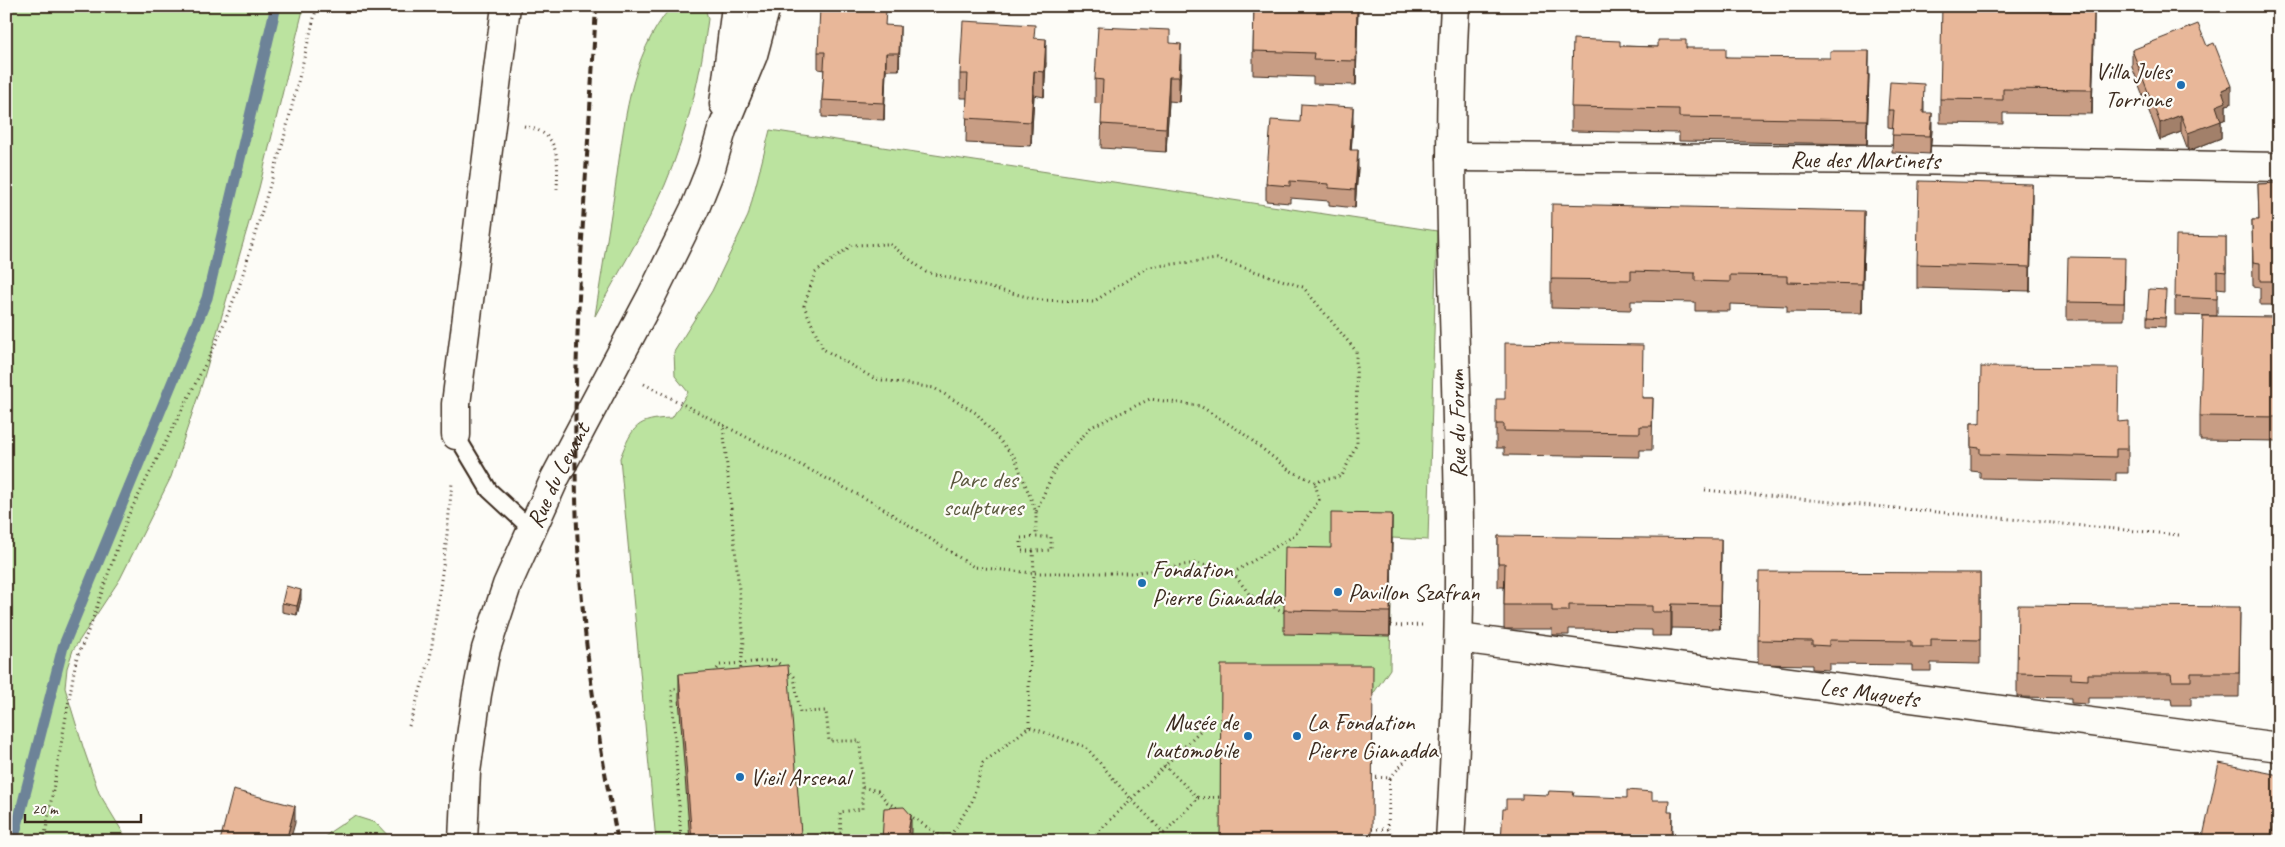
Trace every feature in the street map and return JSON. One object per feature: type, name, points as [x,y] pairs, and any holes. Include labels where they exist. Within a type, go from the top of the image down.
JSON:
[{"type":"street","points":[[456,435],[456,404],[506,6]]},
{"type":"street","name":"Rue du Levant","points":[[722,130],[736,6]]},
{"type":"street","name":"Rue du Levant","points":[[463,841],[466,772],[476,694],[486,649],[504,594],[555,478],[651,297],[690,217],[711,168],[722,130],[754,55],[766,6]]},
{"type":"street","name":"Rue du Forum","points":[[1450,841],[1457,742],[1459,638],[1458,467],[1451,157],[1456,6]]},
{"type":"street","name":"Rue des Martinets","points":[[1451,157],[1898,160],[2279,167]]},
{"type":"street","name":"Les Muguets","points":[[1459,638],[2279,747]]},
{"type":"lane","points":[[456,435],[489,490],[531,529]]},
{"type":"path","points":[[44,841],[76,660],[91,624],[128,516],[216,343],[239,287],[283,142],[317,6]]},
{"type":"path","points":[[489,142],[499,132],[523,126],[536,128],[547,135],[555,146],[558,160],[557,189]]},
{"type":"path","points":[[1036,512],[1056,466],[1091,427],[1150,399],[1200,406],[1240,431],[1288,470],[1315,482],[1342,476],[1357,443],[1356,351],[1303,287],[1217,260],[1148,267],[1093,302],[1040,300],[926,272],[890,244],[852,245],[816,273],[804,306],[823,349],[875,379],[934,388],[976,413],[1014,458],[1036,512],[1036,537]]},
{"type":"path","points":[[639,382],[876,504],[974,567],[1034,573],[1133,573],[1196,562],[1233,572],[1250,595],[1284,612]]},
{"type":"path","points":[[723,426],[744,641],[739,678]]},
{"type":"path","points":[[409,726],[430,659],[446,544],[456,435]]},
{"type":"path","points":[[1233,572],[1295,535],[1319,500],[1315,482]]},
{"type":"path","points":[[1705,490],[2179,535]]},
{"type":"path","points":[[1036,537],[1051,537],[1051,550],[1021,551],[1021,538],[1036,537]]},
{"type":"path","points":[[1029,727],[1029,682],[1034,590],[1033,551]]},
{"type":"path","points":[[709,680],[720,665],[775,660],[794,677],[800,712],[826,711],[829,741],[860,741],[862,809],[840,812],[841,833],[809,836],[809,841]]},
{"type":"path","points":[[681,841],[672,689],[692,688]]},
{"type":"path","points":[[1089,841],[1130,798],[1208,723]]},
{"type":"path","points":[[1029,727],[1086,748],[1164,833],[1198,798],[1221,797]]},
{"type":"path","points":[[862,787],[878,791],[887,802],[948,841],[972,801],[983,763],[1029,727]]},
{"type":"path","points":[[1396,841],[1388,829],[1390,778],[1422,742]]},
{"type":"path","points":[[1164,765],[1198,798]]},
{"type":"path","points":[[1373,777],[1390,778]]},
{"type":"path","points":[[1372,830],[1388,829]]},
{"type":"green space","points":[[6,6],[304,6],[259,188],[202,384],[171,477],[120,579],[73,650],[67,668],[65,688],[99,793],[128,841],[6,841]]},
{"type":"green space","points":[[672,6],[702,6],[706,11],[708,19],[692,104],[680,145],[665,185],[640,235],[595,316],[631,93],[637,69],[646,47],[658,25]]},
{"type":"green space","name":"Parc des sculptures","points":[[770,130],[1437,231],[1428,540],[1392,538],[1390,669],[1373,694],[1220,841],[656,841],[620,458],[637,426],[651,420],[672,418],[688,392],[675,376],[674,352],[712,291],[748,216]]},
{"type":"green space","points":[[354,816],[376,823],[393,841],[323,841],[330,832]]},
{"type":"building","points":[[1254,6],[1357,6],[1356,61],[1313,60],[1314,53],[1253,51]]},
{"type":"building","points":[[1942,6],[2005,6],[2005,10],[2094,12],[2092,90],[2003,89],[2003,100],[1940,99]]},
{"type":"building","points":[[820,7],[886,10],[885,25],[900,26],[899,53],[886,53],[884,103],[822,100],[825,52],[818,52]]},
{"type":"building","points":[[963,21],[1035,25],[1034,38],[1046,39],[1044,72],[1034,71],[1031,122],[966,118],[968,74],[960,74]]},
{"type":"building","name":"Villa Jules Torrione","points":[[2198,24],[2207,46],[2214,43],[2231,86],[2222,90],[2226,102],[2216,106],[2221,121],[2188,133],[2181,115],[2160,123],[2132,50]]},
{"type":"building","points":[[1098,27],[1170,30],[1170,43],[1181,44],[1179,77],[1169,77],[1166,128],[1101,124],[1103,80],[1095,79]]},
{"type":"building","points":[[1573,39],[1620,41],[1620,46],[1658,47],[1658,40],[1686,40],[1686,48],[1726,48],[1726,57],[1830,58],[1830,51],[1869,51],[1867,120],[1679,117],[1679,109],[1571,107]]},
{"type":"building","points":[[1890,82],[1924,84],[1923,113],[1932,113],[1930,136],[1892,135],[1894,110],[1888,110]]},
{"type":"building","points":[[1301,104],[1353,107],[1350,150],[1358,150],[1355,190],[1329,188],[1329,184],[1290,181],[1290,186],[1266,184],[1271,120],[1300,122]]},
{"type":"building","points":[[1919,181],[2032,184],[2030,267],[1917,264]]},
{"type":"building","points":[[2279,183],[2279,281],[2260,281],[2260,263],[2253,262],[2252,220],[2259,220],[2258,184]]},
{"type":"building","points":[[1552,204],[1864,211],[1862,284],[1787,282],[1787,276],[1730,275],[1730,282],[1695,281],[1695,273],[1631,271],[1631,280],[1551,279]]},
{"type":"building","points":[[2176,236],[2226,237],[2226,272],[2217,271],[2217,299],[2175,297]]},
{"type":"building","points":[[2068,257],[2125,258],[2124,303],[2067,302]]},
{"type":"building","points":[[2149,289],[2166,290],[2165,318],[2147,317]]},
{"type":"building","points":[[2203,316],[2279,317],[2279,417],[2200,416]]},
{"type":"building","points":[[1505,343],[1643,345],[1642,398],[1653,398],[1652,426],[1640,426],[1640,433],[1504,431],[1504,424],[1496,424],[1496,399],[1505,399]]},
{"type":"building","points":[[1981,367],[2119,368],[2118,422],[2128,421],[2128,449],[2116,449],[2116,457],[1980,454],[1980,448],[1971,447],[1971,423],[1980,423]]},
{"type":"building","name":"Pavillon Szafran","points":[[1331,513],[1392,514],[1390,612],[1284,610],[1285,547],[1331,548]]},
{"type":"building","points":[[1498,536],[1721,539],[1720,605],[1672,604],[1671,612],[1652,612],[1652,606],[1569,605],[1569,611],[1552,611],[1552,605],[1504,605],[1505,563],[1498,563]]},
{"type":"building","points":[[1759,572],[1980,573],[1980,640],[1931,639],[1931,647],[1912,647],[1912,641],[1829,640],[1829,646],[1812,645],[1812,641],[1758,640]]},
{"type":"building","points":[[286,586],[301,590],[297,606],[282,603]]},
{"type":"building","points":[[2018,605],[2240,607],[2239,673],[2191,673],[2191,681],[2172,681],[2171,674],[2088,674],[2088,680],[2071,679],[2071,674],[2017,673]]},
{"type":"building","name":"Vieil Arsenal","points":[[788,665],[801,834],[718,841],[692,841],[679,674]]},
{"type":"building","name":"La Fondation Pierre Gianadda","points":[[1221,665],[1373,665],[1372,841],[1220,841]]},
{"type":"building","points":[[2219,763],[2279,775],[2279,800],[2270,841],[2202,841]]},
{"type":"building","points":[[233,790],[295,806],[286,841],[220,841]]},
{"type":"building","points":[[1627,790],[1652,792],[1652,800],[1669,800],[1668,812],[1672,812],[1671,841],[1501,841],[1503,809],[1506,809],[1506,799],[1522,799],[1522,794],[1548,795],[1549,791],[1574,792],[1573,796],[1627,798]]},
{"type":"building","points":[[904,807],[911,815],[908,832],[918,841],[882,841],[884,808]]},
{"type":"waterway","points":[[13,841],[63,647],[207,298],[276,6]]},
{"type":"railway","points":[[596,6],[578,332],[575,463],[579,567],[587,646],[603,763],[618,841]]},
{"type":"place","name":"Villa Jules Torrione","points":[[2181,85]]},
{"type":"place","name":"Fondation Pierre Gianadda","points":[[1142,583]]},
{"type":"place","name":"Pavillon Szafran","points":[[1338,592]]},
{"type":"place","name":"Musée de l'automobile","points":[[1248,736]]},
{"type":"place","name":"La Fondation Pierre Gianadda","points":[[1297,736]]},
{"type":"place","name":"Vieil Arsenal","points":[[740,777]]}]
